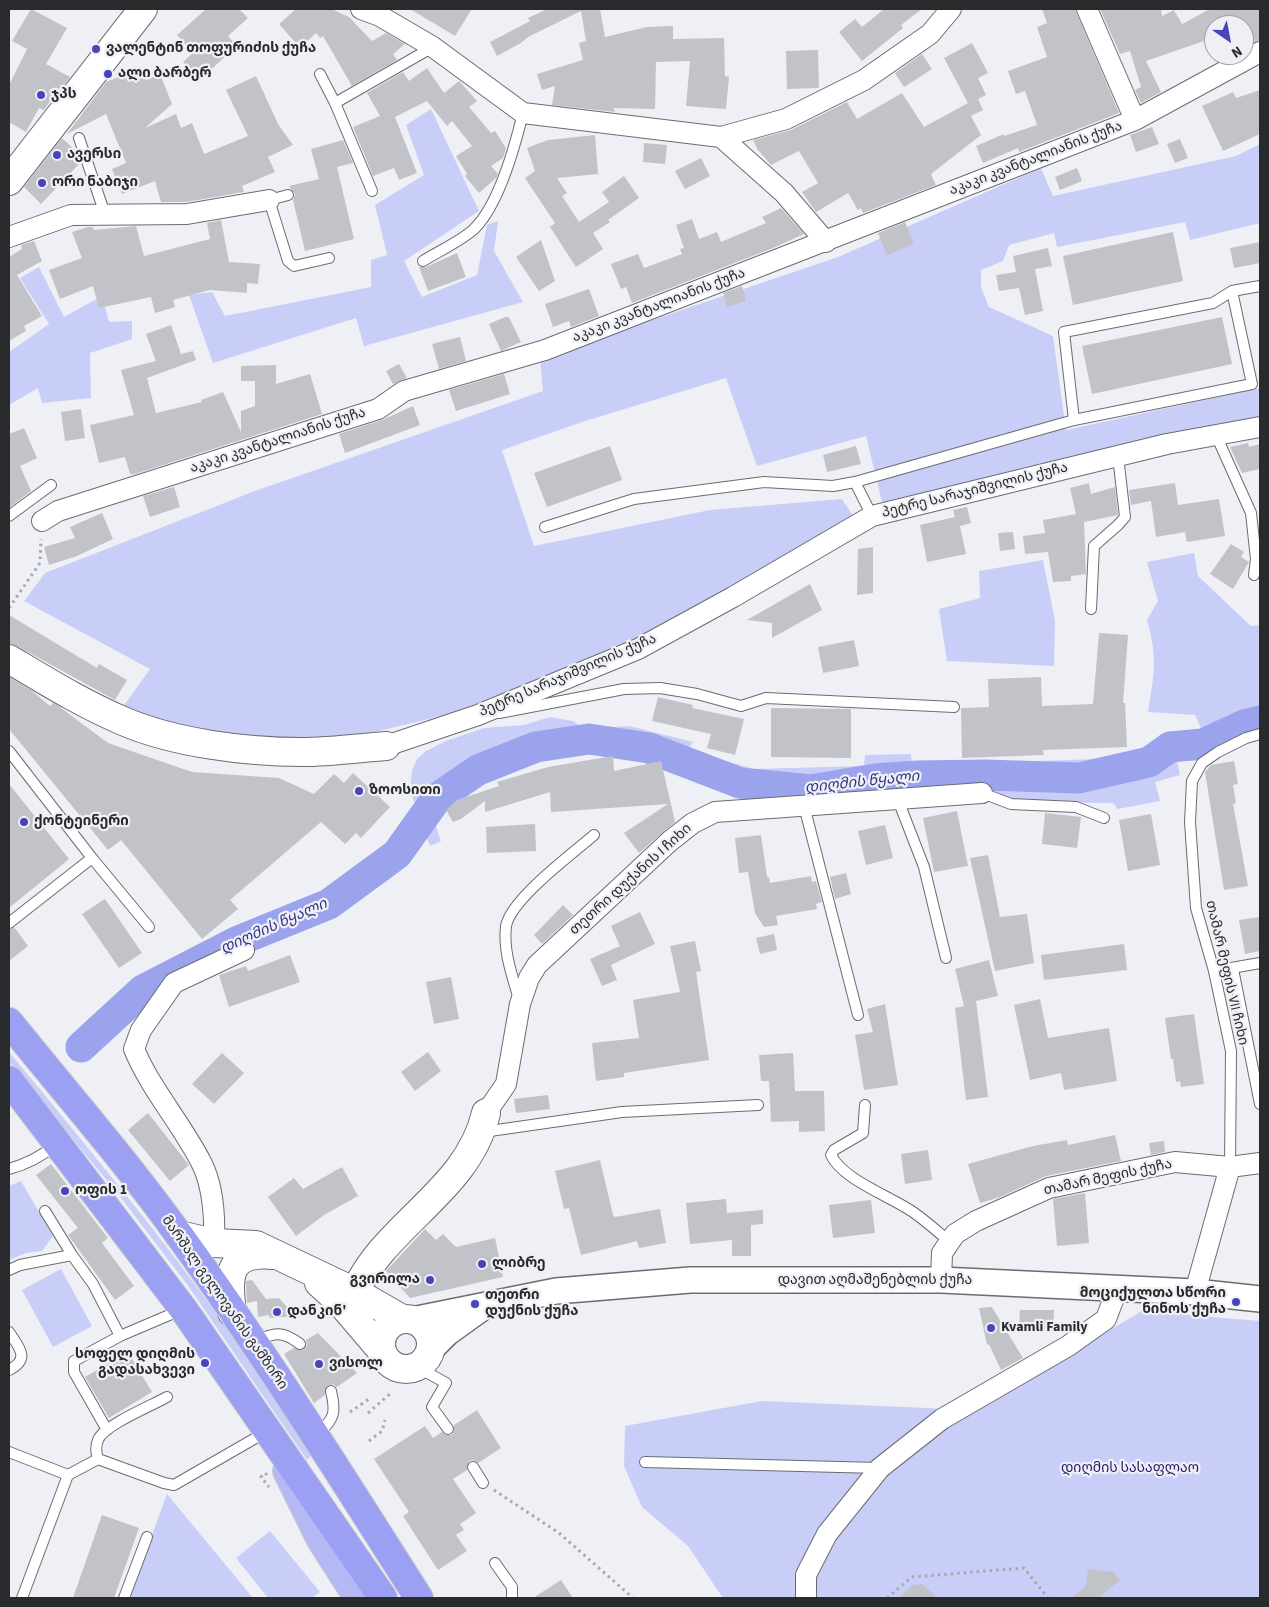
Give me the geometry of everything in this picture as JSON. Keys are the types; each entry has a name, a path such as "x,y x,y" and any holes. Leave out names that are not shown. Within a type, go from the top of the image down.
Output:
{"highway":[{"name":"მარშალ გელოვანის გამზირი","path":"9,1022 132,1172 179,1235 316,1437 419,1598"},
{"path":"9,1080 184,1310 383,1598"}],"main road":[{"path":"9,181 142,9"},
{"name":"პეტრე სარაჯიშვილის ქუჩა","path":"9,658 57,688 123,721 158,733 206,744 302,752 386,746"},
{"path":"355,1292 364,1273 379,1254 456,1174 469,1157 484,1122"},
{"path":"179,1235 214,1243 248,1243 355,1292 425,1328 429,1335 425,1358 405,1369 397,1367 385,1358 380,1343 387,1327 407,1320"},
{"path":"232,1312 229,1277 236,1264 249,1255 277,1255"},
{"path":"303,1268 341,1303 382,1351"},
{"path":"270,1436 302,1505 358,1598"}],"street":[{"path":"361,9 380,16 433,47 523,113 721,137 786,119 864,80 930,34 951,9"},
{"path":"1087,9 1135,120"},
{"name":"აკაკი კვანტალიანის ქუჩა","path":"42,521 58,511 378,409 404,391 545,350 826,242 1135,120 1260,52"},
{"path":"721,137 784,193 826,242"},
{"path":"9,238 71,215 187,214 279,198"},
{"name":"პეტრე სარაჯიშვილის ქუჩა","path":"386,746 478,715 638,649 733,597 872,516 1118,456 1260,427"},
{"name":"თეთრი დუქანის I ჩიხი","path":"484,1122 506,1084 520,1004 529,978 537,964 670,841 693,823 715,812 982,793"},
{"path":"214,1243 215,1216 203,1165 144,1072 134,1048 141,1030 174,984 244,950"},
{"name":"თამარ მეფის ქუჩა","path":"941,1280 942,1253 955,1234 976,1221 1049,1188 1175,1162 1230,1167 1260,1163"},
{"path":"1195,1292 1230,1167"},
{"name":"დავით აღმაშენებლის ქუჩა","path":"407,1320 565,1290 690,1280 941,1280 1118,1287 1195,1292 1260,1299"},
{"path":"806,1598 806,1575 827,1534 880,1468 942,1419 1068,1346 1106,1319 1118,1287"},
{"name":"დავით აღმაშენებლის ქუჩა","path":"425,1358 465,1318 490,1303"}],"lane":[{"path":"335,103 433,47"},
{"path":"320,74 335,103 372,191"},
{"path":"423,261 473,230 487,211 511,160 523,113"},
{"path":"79,138 105,214"},
{"path":"279,198 288,261 291,265 329,258"},
{"path":"1074,420 1064,332 1213,304 1232,291 1260,286"},
{"path":"545,527 634,499 764,482 833,486 856,482 1074,420 1252,384 1232,291"},
{"path":"1216,435 1251,513 1256,559 1254,575"},
{"path":"1091,609 1094,546 1118,526 1125,517 1118,456"},
{"path":"856,482 872,516"},
{"path":"9,516 51,485"},
{"path":"478,715 531,708 624,689 660,688 697,694 741,706 766,698 954,707"},
{"name":"თამარ მეფის VII ჩიხი","path":"1230,1167 1230,1051 1214,971 1196,908 1190,822 1192,781 1202,762 1246,738 1260,734"},
{"path":"9,751 149,928"},
{"path":"982,793 1011,804 1076,807 1104,818"},
{"path":"898,800 924,867 946,958"},
{"path":"804,806 858,1014"},
{"path":"520,1004 508,960 505,942 506,924 514,908 534,887 594,835"},
{"path":"9,923 92,858"},
{"path":"1214,971 1260,963"},
{"path":"1233,969 1260,1104"},
{"path":"866,1105 863,1133 834,1150 831,1155 834,1163 846,1173 913,1212 950,1242"},
{"path":"484,1122 622,1112 758,1106"},
{"path":"9,1169 26,1164 45,1154 53,1137"},
{"path":"45,1211 93,1284 120,1336"},
{"path":"9,1270 38,1260 72,1254"},
{"path":"107,1430 72,1368 74,1361 120,1336 184,1310"},
{"path":"9,1332 21,1351 22,1359 9,1370"},
{"path":"251,1341 276,1333 288,1335 300,1344"},
{"path":"425,1358 426,1372 446,1383 432,1407 448,1429"},
{"path":"316,1437 331,1421 336,1408 331,1391"},
{"path":"98,1459 96,1451 98,1439 107,1430 167,1398"},
{"path":"22,1598 68,1475 98,1459 169,1485 270,1436"},
{"path":"9,1452 68,1475"},
{"path":"645,1462 880,1468"},
{"path":"472,1467 483,1483"},
{"path":"124,1598 147,1537"},
{"path":"496,1563 512,1587 514,1592 512,1598"}],"path":[{"path":"9,608 40,563 42,521"},
{"path":"368,1413 391,1393"},
{"path":"350,1412 369,1399"},
{"path":"369,1441 382,1431 385,1420"},
{"path":"483,1483 559,1533 633,1598"},
{"path":"887,1598 912,1578 1024,1568 1048,1598"}],"green space":[{"path":"431,109 479,211 404,261 422,297 477,275 487,225 498,221 494,251 523,302 364,346 356,318 213,363 189,295 212,292 225,316 371,287 371,260 387,255 375,205 424,175 406,125"},
{"path":"1260,144 1260,223 1190,240 1185,222 1057,247 1054,233 1009,245 1003,261 981,270 981,287 989,307 1053,336 1066,430 1260,388 1260,417 882,502 866,436 757,466 726,378 582,422 502,450 534,546 710,510 842,499 853,516 646,637 450,714 362,735 317,738 238,738 120,711 150,669 24,601 45,573 255,491 543,391 540,358 838,257 1041,168 1053,196 1236,156"},
{"path":"39,267 64,317 102,296 109,322 132,321 132,339 90,353 91,398 42,403 38,388 9,405 9,352 49,324 20,278"},
{"path":"1194,553 1198,576 1251,626 1260,625 1260,728 1250,730 1196,756 1177,761 1180,775 1155,782 1160,801 1118,809 1113,803 1015,802 990,789 757,802 757,794 737,790 643,755 632,757 612,750 506,766 469,787 437,813 435,824 441,841 430,846 410,790 412,771 417,759 426,751 446,741 484,728 524,725 550,717 573,721 585,729 629,726 693,742 688,750 754,769 864,766 865,755 911,754 912,765 1130,758 1201,728 1195,715 1148,712 1154,656 1147,620 1158,601 1147,562"},
{"path":"1043,560 1055,621 1054,666 947,661 939,609 980,598 979,571"},
{"path":"9,1052 126,1195 194,1283 254,1368 311,1456 307,1460 189,1287 118,1194 9,1062"},
{"path":"21,1181 53,1236 42,1251 26,1253 9,1260 9,1186"},
{"path":"61,1269 92,1326 53,1347 22,1290"},
{"name":"დიღმის სასაფლაო","path":"1142,1311 1260,1321 1260,1598 723,1598 688,1546 642,1507 624,1466 625,1426 762,1401 975,1410"},
{"path":"167,1494 253,1598 129,1598"},
{"path":"270,1531 320,1592 312,1598 268,1598 236,1558"}],"building":[{"path":"31,9 67,28 46,64 70,77 62,88 60,87 44,110 39,108 26,132 9,122 9,85 27,49 12,41"},
{"path":"206,9 239,9 248,18 228,36 237,46 199,80 183,62 193,53 177,35"},
{"path":"296,9 331,9 349,17 372,41 386,33 405,44 393,54 397,60 352,86 323,36 320,38 316,33 300,48 279,24"},
{"path":"410,9 472,9 455,36"},
{"path":"547,9 600,9 605,37 647,27 673,26 673,39 724,38 725,76 729,77 726,109 686,106 690,61 656,62 655,109 614,108 615,112 552,105 555,86 542,90 537,74 583,60 579,43 586,41 581,11 528,37 497,56 490,42 530,21 528,18"},
{"path":"884,9 922,9 901,25 903,28 862,61 839,32 855,19 862,27"},
{"path":"1042,9 1075,9 1119,113 1019,152 1018,148 983,163 976,146 1004,134 1004,136 1037,125 1025,91 1016,94 1008,71 1047,57 1037,27 1047,23"},
{"path":"1100,9 1161,9 1162,16 1174,10 1182,24 1210,9 1260,9 1260,40 1254,43 1254,15 1204,15 1204,41 1146,61 1161,92 1141,103 1135,90 1141,87 1130,51 1120,54"},
{"path":"972,43 988,73 978,78 986,95 978,99 983,110 971,116 981,135 931,174 936,185 863,213 861,208 858,210 848,193 816,212 802,192 818,183 799,151 771,165 758,150 753,140 791,130 847,102 857,119 902,93 924,127 968,103 944,58"},
{"path":"818,50 819,88 787,89 786,51"},
{"path":"922,54 932,69 904,87 895,73"},
{"path":"141,68 146,80 160,74 172,104 145,128 176,114 181,128 192,123 204,154 248,136 226,90 256,76 278,124 293,145 268,157 275,172 242,186 244,192 186,202 161,202 155,181 122,194 112,169 126,163 106,114 67,134 106,82"},
{"path":"427,68 444,93 459,81 461,83 477,101 469,107 491,133 495,131 506,148 503,158 491,166 498,174 496,178 479,193 465,176 467,174 456,156 472,146 452,121 447,126 427,101 395,117 417,173 399,180 394,168 373,176 353,127 380,116 367,93 403,72 409,81"},
{"path":"1260,90 1260,134 1223,151 1202,106 1233,92 1236,98"},
{"path":"1152,127 1159,144 1136,152 1130,135"},
{"path":"595,135 598,174 557,178 567,193 562,196 579,222 609,202 602,192 624,176 639,198 608,220 610,222 593,233 603,249 576,267 550,227 555,223 525,178 535,171 527,148 548,140"},
{"path":"62,138 76,151 80,163 41,204 24,187"},
{"path":"1180,139 1188,158 1175,163 1167,144"},
{"path":"343,140 353,163 337,167 354,239 305,251 293,200 295,194 289,186 319,179 311,149"},
{"path":"644,143 667,145 665,164 643,162"},
{"path":"701,158 710,176 685,189 675,171"},
{"path":"1077,168 1082,181 1060,190 1055,177"},
{"path":"781,208 804,234 632,303 626,287 621,289 611,264 638,254 644,268 682,254 680,249 684,248 676,225 692,219 699,239 717,232 721,242 766,223 762,217"},
{"path":"221,220 229,262 260,264 258,284 247,283 247,293 210,290 173,300 175,307 155,313 151,297 99,308 93,286 60,299 49,270 82,258 72,232 88,227 92,227 94,230 136,226 144,256 210,239 207,223"},
{"path":"905,222 914,244 887,255 878,233"},
{"path":"1173,232 1183,281 1073,305 1063,256"},
{"path":"541,240 555,281 539,291 516,257"},
{"path":"34,241 42,261 17,275 42,316 24,326 26,331 9,341 9,257 22,249 21,245"},
{"path":"1260,242 1260,263 1234,268 1230,248"},
{"path":"1048,248 1052,266 1035,269 1043,311 1025,315 1019,288 999,291 996,275 1016,272 1013,256"},
{"path":"457,253 466,277 428,291 419,267 426,267"},
{"path":"742,286 746,301 727,307 723,293"},
{"path":"589,289 599,316 571,327 569,321 553,327 545,304"},
{"path":"509,317 521,342 501,351 489,324"},
{"path":"1222,317 1232,364 1092,394 1082,346"},
{"path":"171,325 181,354 193,351 196,360 147,378 156,413 202,402 201,400 223,392 241,432 241,411 255,406 255,381 241,381 241,366 276,365 276,384 310,374 322,414 135,474 130,474 125,457 99,463 90,425 134,415 121,370 156,361 146,334"},
{"path":"460,337 466,361 439,369 432,344"},
{"path":"399,364 407,378 393,384 386,371"},
{"path":"504,374 510,394 456,411 449,390"},
{"path":"413,406 420,425 345,453 339,434 382,420"},
{"path":"81,409 85,438 65,441 61,412"},
{"path":"24,428 37,458 20,466 31,491 9,508 9,434"},
{"path":"1248,443 1249,447 1260,444 1260,469 1242,473 1230,447"},
{"path":"610,446 622,480 547,507 534,473"},
{"path":"856,446 861,464 827,472 823,455"},
{"path":"1089,483 1091,494 1115,487 1118,515 1084,522 1086,574 1071,576 1071,581 1053,582 1048,552 1025,554 1023,536 1045,533 1043,520 1076,514 1070,488"},
{"path":"1175,483 1178,505 1219,499 1225,536 1187,542 1185,532 1156,537 1151,501 1131,505 1129,490"},
{"path":"174,487 180,507 150,517 143,496"},
{"path":"967,507 971,523 960,526 966,554 927,562 920,525 955,517 953,510"},
{"path":"102,513 113,539 77,556 49,565 44,547 75,538 70,527"},
{"path":"1013,532 1015,549 1000,551 998,533"},
{"path":"1231,544 1244,552 1241,557 1249,562 1233,589 1210,574"},
{"path":"873,547 873,593 857,595 858,549"},
{"path":"810,584 822,610 772,638 772,623 747,620"},
{"path":"9,615 97,668 99,664 127,680 115,700 9,643"},
{"path":"1099,633 1128,635 1123,703 1125,703 1127,747 1043,750 1044,755 962,758 961,708 989,707 988,679 1041,677 1042,706 1093,704"},
{"path":"854,640 859,666 823,673 818,647"},
{"path":"9,677 32,691 50,706 53,703 57,705 108,743 192,772 279,778 314,794 334,774 344,783 353,773 390,807 361,838 356,833 345,844 321,822 230,900 238,909 202,939 121,840 108,850 9,729"},
{"path":"658,697 693,705 692,708 744,719 735,755 707,748 711,734 652,721"},
{"path":"771,708 851,709 851,758 771,757"},
{"path":"613,756 614,771 661,761 675,822 639,853 624,833 668,804 551,812 550,792 485,812 485,801 461,819 453,822 446,810 457,800 499,786 497,782 548,767"},
{"path":"1234,761 1238,784 1233,785 1236,803 1233,804 1248,886 1224,890 1205,772 1211,765"},
{"name":"ქონტეინერი","path":"9,784 69,859 9,908"},
{"path":"957,811 968,866 934,872 923,818"},
{"path":"1045,813 1081,817 1077,848 1042,844"},
{"path":"1151,814 1160,865 1128,871 1119,820"},
{"path":"535,824 536,851 487,853 486,827"},
{"path":"885,825 893,858 866,865 858,831"},
{"path":"761,835 767,877 769,877 770,883 811,876 812,882 816,881 822,902 816,904 817,909 776,916 778,925 764,927 755,913 748,872 739,873 735,838"},
{"path":"988,855 1000,917 1027,914 1034,963 995,971 970,858"},
{"path":"846,873 851,894 835,899 830,877"},
{"path":"105,899 142,953 119,968 82,914"},
{"path":"563,905 573,915 542,944 534,935"},
{"path":"640,912 655,944 611,965 617,980 602,986 590,959 620,946 611,926"},
{"path":"1260,917 1260,951 1245,954 1239,920"},
{"path":"14,927 28,946 9,961 9,930"},
{"path":"774,934 777,950 760,954 756,938"},
{"path":"695,941 701,971 696,972 709,1060 624,1073 624,1077 596,1081 592,1043 639,1038 633,1000 680,992 670,946"},
{"path":"1124,944 1127,970 1044,980 1041,955"},
{"path":"290,955 300,982 229,1007 219,975 246,966 248,971"},
{"path":"989,960 998,996 976,1001 988,1097 966,1100 955,1008 964,1006 955,969"},
{"path":"451,977 459,1019 434,1024 426,982"},
{"path":"1040,999 1048,1038 1109,1028 1117,1081 1064,1090 1061,1073 1030,1080 1014,1005"},
{"path":"885,1004 898,1085 864,1090 855,1035 873,1032 867,1009"},
{"path":"1194,1014 1204,1084 1181,1087 1180,1081 1176,1082 1165,1018"},
{"path":"428,1052 441,1071 415,1091 401,1072"},
{"path":"222,1053 244,1073 214,1104 192,1084"},
{"path":"793,1053 795,1091 824,1091 825,1131 799,1132 799,1121 771,1122 769,1081 761,1081 759,1055"},
{"path":"548,1095 550,1109 516,1113 514,1099"},
{"path":"148,1113 189,1165 170,1181 128,1130"},
{"path":"1115,1135 1121,1161 1046,1176 1000,1197 980,1203 968,1164 1033,1146 1067,1140 1068,1145"},
{"path":"1164,1141 1165,1152 1151,1155 1149,1143"},
{"path":"928,1150 932,1180 905,1184 901,1154"},
{"path":"600,1160 613,1215 615,1217 660,1209 666,1243 639,1248 637,1241 581,1255 569,1208 564,1209 555,1171"},
{"path":"51,1164 108,1238 102,1243 134,1286 115,1300 68,1235 78,1228 36,1175"},
{"path":"342,1167 358,1196 324,1215 296,1236 268,1197 294,1178 303,1189"},
{"path":"1085,1193 1089,1243 1057,1246 1053,1199"},
{"path":"726,1199 727,1213 763,1210 763,1224 751,1225 751,1256 732,1256 732,1240 690,1244 686,1203"},
{"path":"871,1200 875,1233 833,1238 829,1205"},
{"path":"425,1229 436,1240 443,1234 456,1247 495,1238 503,1277 410,1298 386,1271"},
{"path":"252,1280 266,1299 279,1298 295,1316 270,1318 269,1315 258,1317 257,1301 247,1303 246,1281"},
{"path":"992,1307 1023,1358 1001,1370 989,1344 987,1345 979,1308"},
{"path":"1020,1310 1054,1310 1053,1330 1019,1329"},
{"name":"ვისოლ","path":"318,1333 357,1373 337,1387 333,1384 327,1386 325,1395 314,1403 284,1354 294,1348 303,1350 307,1345 306,1340"},
{"path":"128,1352 152,1392 109,1418 85,1377"},
{"path":"477,1410 501,1448 478,1463 473,1460 469,1461 467,1470 453,1479 476,1513 460,1524 464,1530 456,1535 467,1551 438,1570 403,1516 409,1512 374,1459 425,1426 433,1438 442,1432 446,1435 452,1435 454,1425"},
{"path":"102,1515 139,1528 114,1598 73,1598"},
{"path":"1088,1569 1113,1572 1120,1580 1098,1598 1071,1598 1086,1586"},
{"path":"561,1580 573,1598 533,1598"},
{"path":"922,1584 938,1598 899,1598 912,1585"}],"waterway":[{"name":"დიღმის წყალი","path":"81,1047 143,990 238,941 329,904 397,854 437,798 478,770 536,747 589,739 649,748 740,783 811,790 875,779 918,776 985,775 1079,778 1149,762 1170,747 1203,744 1244,725 1260,721"}],"place":[{"name":"ვალენტინ თოფურიძის ქუჩა","path":"96,49"},
{"name":"ალი ბარბერ","path":"108,74"},
{"name":"ჯპს","path":"41,95"},
{"name":"ავერსი","path":"57,155"},
{"name":"ორი ნაბიჯი","path":"42,183"},
{"name":"ზოოსითი","path":"359,791"},
{"name":"ქონტეინერი","path":"24,822"},
{"name":"ოფის 1","path":"65,1191"},
{"name":"ლიბრე","path":"482,1264"},
{"name":"გვირილა","path":"430,1280"},
{"name":"მოციქულთა სწორი ნინოს ქუჩა","path":"1236,1302"},
{"name":"თეთრი დუქნის ქუჩა","path":"475,1304"},
{"name":"დანკინ'","path":"277,1312"},
{"name":"Kvamli Family","path":"991,1328"},
{"name":"სოფელ დიღმის გადასახვევი","path":"205,1363"},
{"name":"ვისოლ","path":"319,1364"}]}
